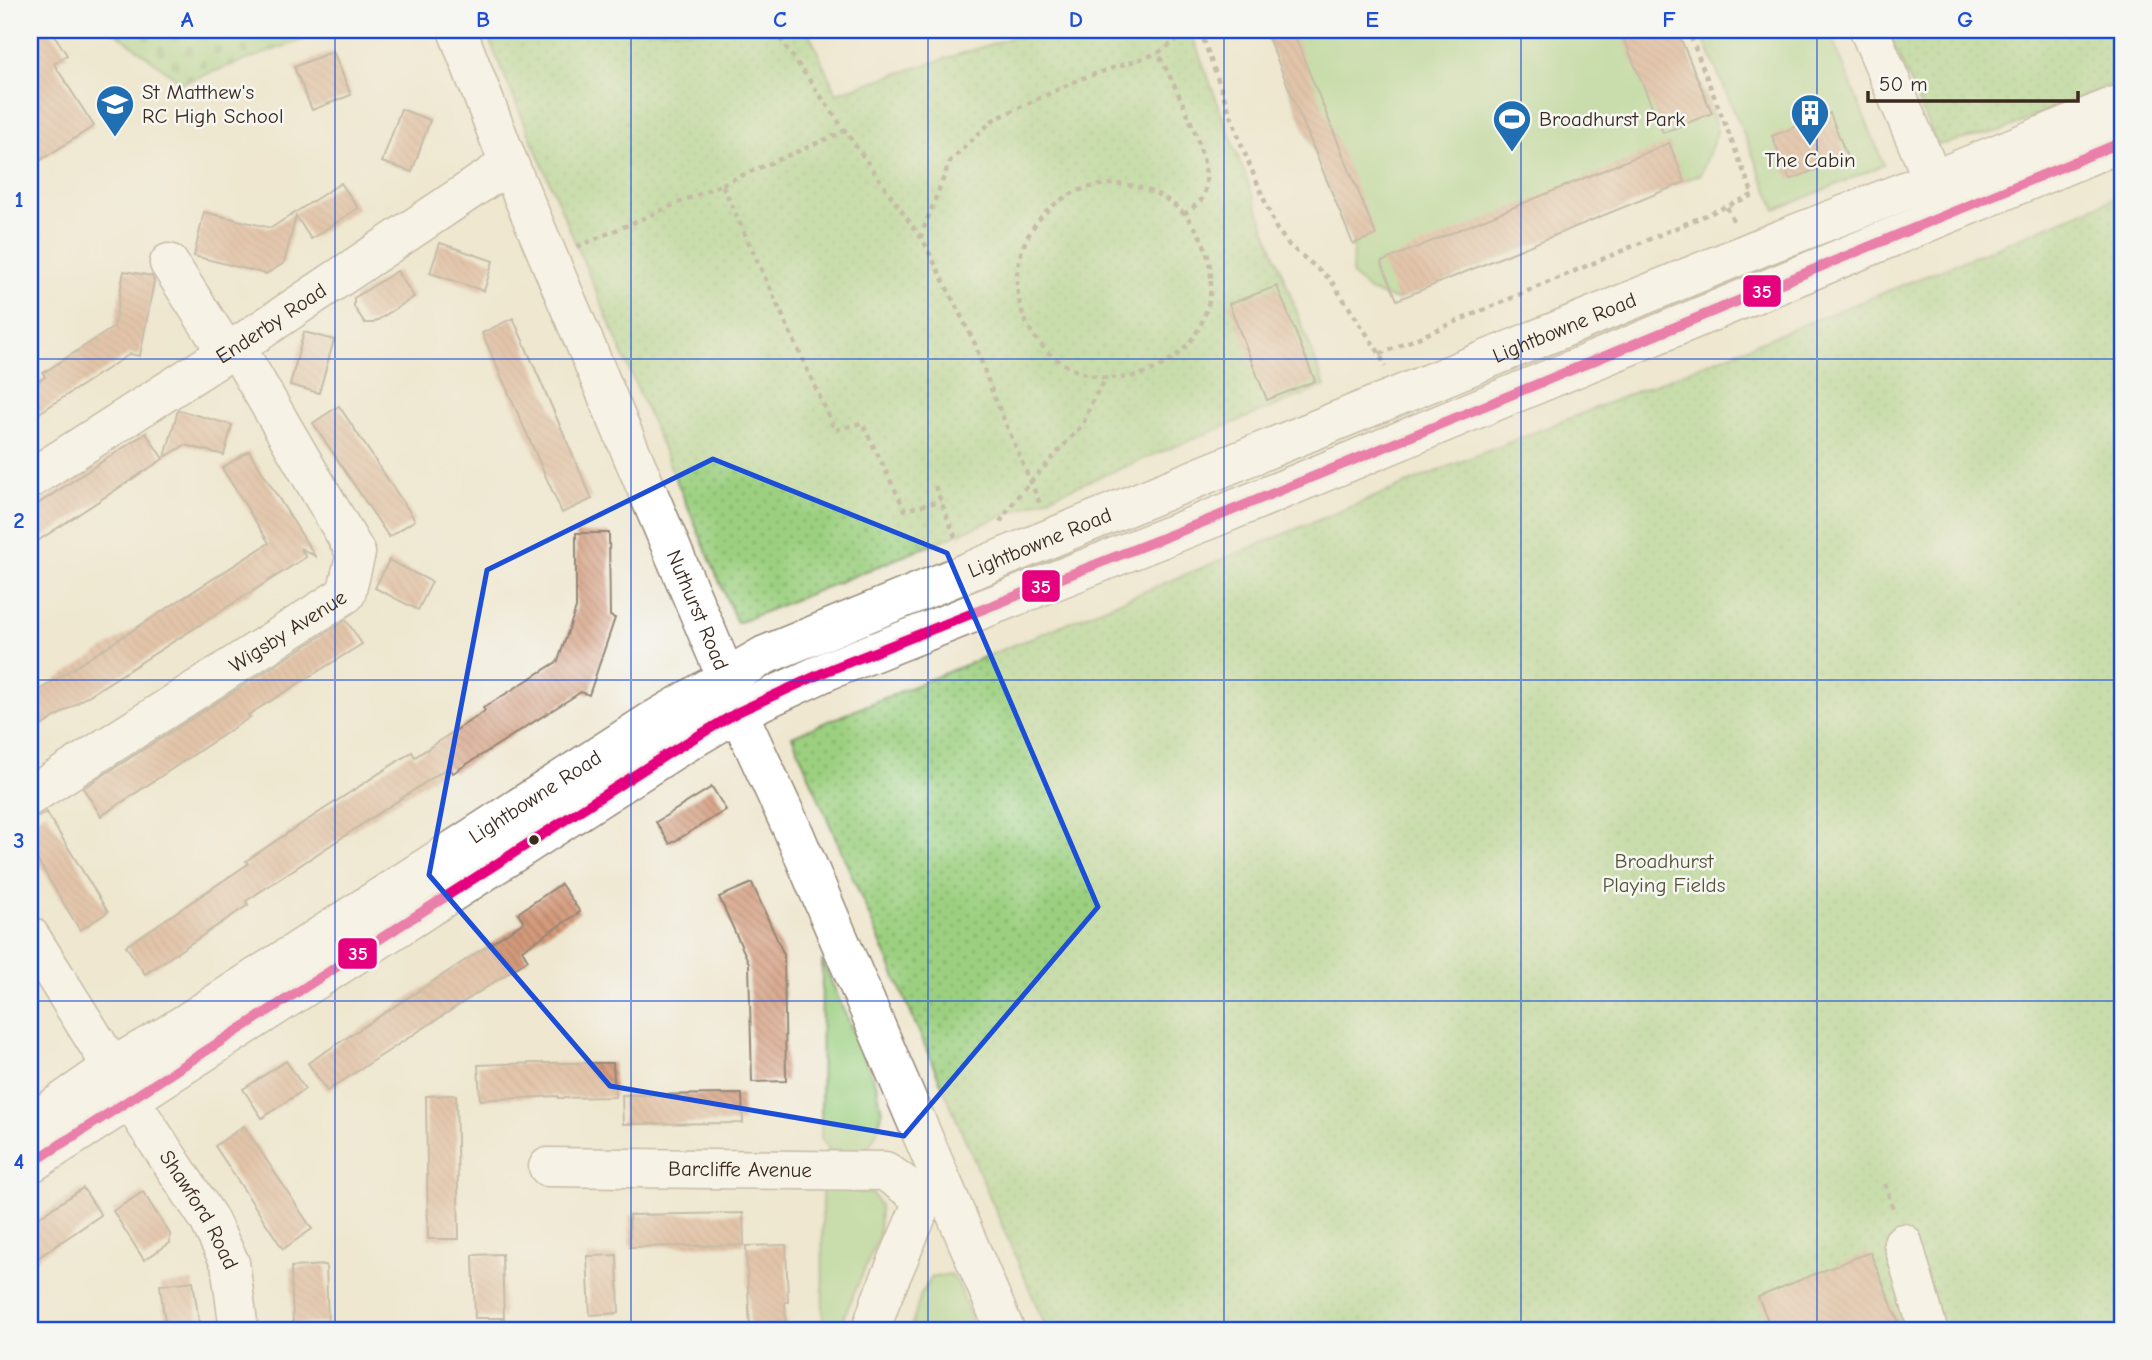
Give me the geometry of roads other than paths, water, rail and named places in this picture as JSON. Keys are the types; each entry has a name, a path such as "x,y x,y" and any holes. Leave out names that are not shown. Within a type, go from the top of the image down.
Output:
{"main road":[{"name":"Nuthurst Road","path":"457,30 549,260 732,695 794,833 934,1193 1005,1330"},
{"path":"1869,30 1940,197"},
{"name":"Lightbowne Road","path":"30,1164 121,1084 181,1026 649,723 732,695 829,670 1216,517 1940,197 2122,103"},
{"name":"Lightbowne Road","path":"732,695 765,655 1759,248 2122,142"},
{"name":"Enderby Road","path":"30,479 232,350 509,164"},
{"name":"Wigsby Avenue","path":"30,796 346,594 356,553 232,350 170,263"},
{"name":"Shawford Road","path":"30,936 208,1218 230,1263 239,1330"},
{"name":"Lightbowne Road","path":"30,1124 121,1084"},
{"name":"Barcliffe Avenue","path":"548,1167 885,1171 934,1193"},
{"path":"871,1330 881,1300 934,1193"},
{"path":"1903,1243 1928,1330"}],"place":[{"name":"St Matthew's RC High School","path":"115,138"},
{"name":"The Cabin","path":"1810,147"},
{"name":"Broadhurst Park","path":"1512,153"}],"park label":[{"name":"Broadhurst Playing Fields","path":"1664,873"}]}
